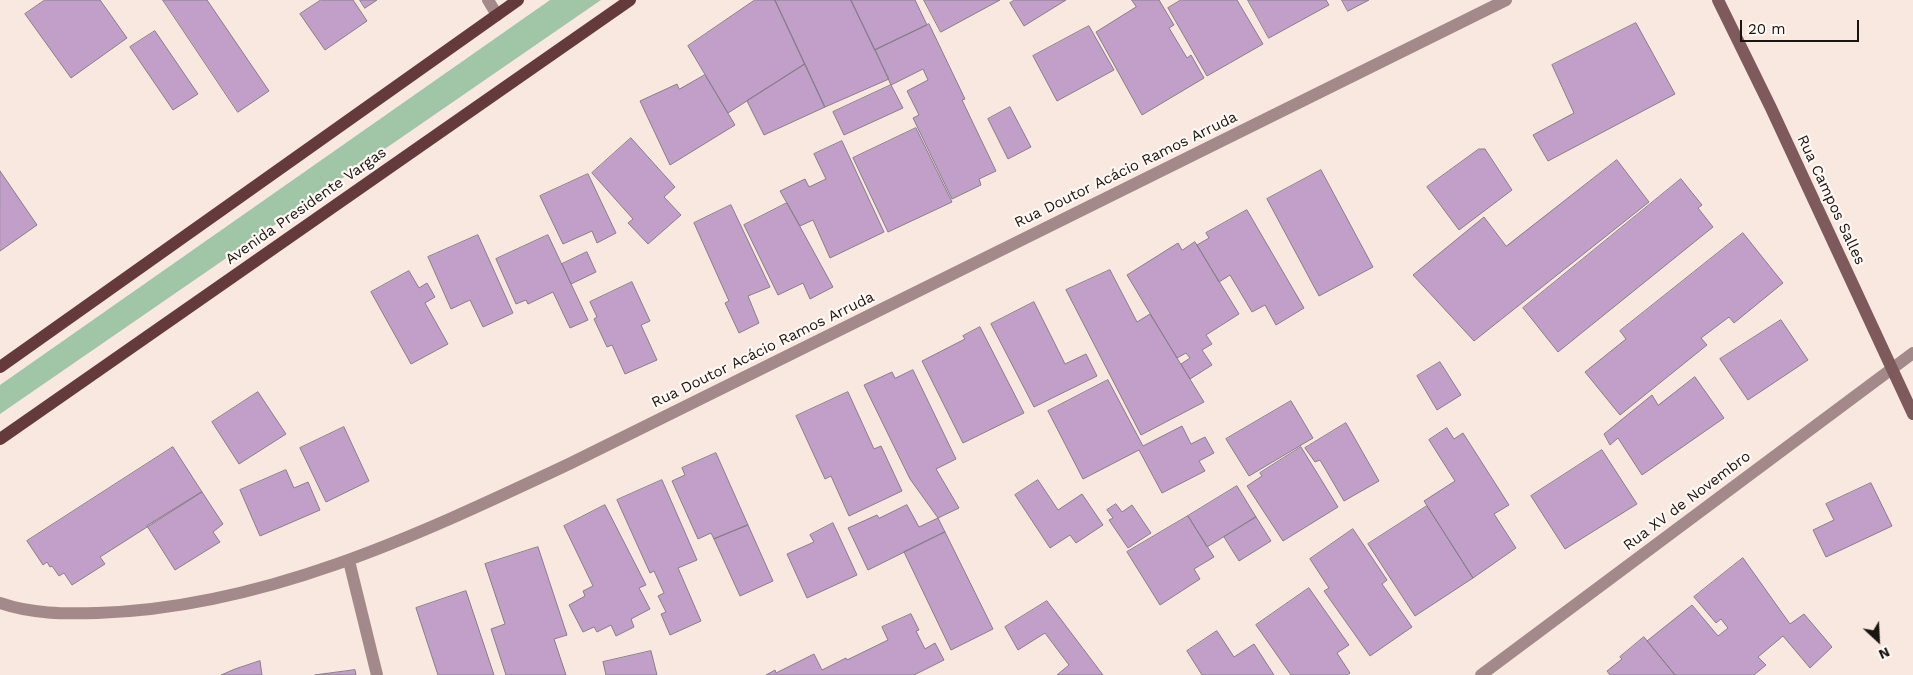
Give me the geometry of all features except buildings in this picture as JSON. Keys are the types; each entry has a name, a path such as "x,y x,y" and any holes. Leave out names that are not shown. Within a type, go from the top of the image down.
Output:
{"main road":[{"path":"0,367 518,0"},
{"name":"Avenida Presidente Vargas","path":"0,439 630,0"},
{"name":"Rua Campos Salles","path":"1718,0 1775,117 1913,414"}],"street":[{"path":"488,0 496,15"},
{"name":"Rua Doutor Acácio Ramos Arruda","path":"0,603 16,609 66,614 129,612 225,598 349,561 477,507 569,464 1506,0"},
{"name":"Rua XV de Novembro","path":"1481,675 1913,353"},
{"path":"349,561 377,675"}],"green space":[{"path":"550,0 601,0 0,414 0,385"}]}
